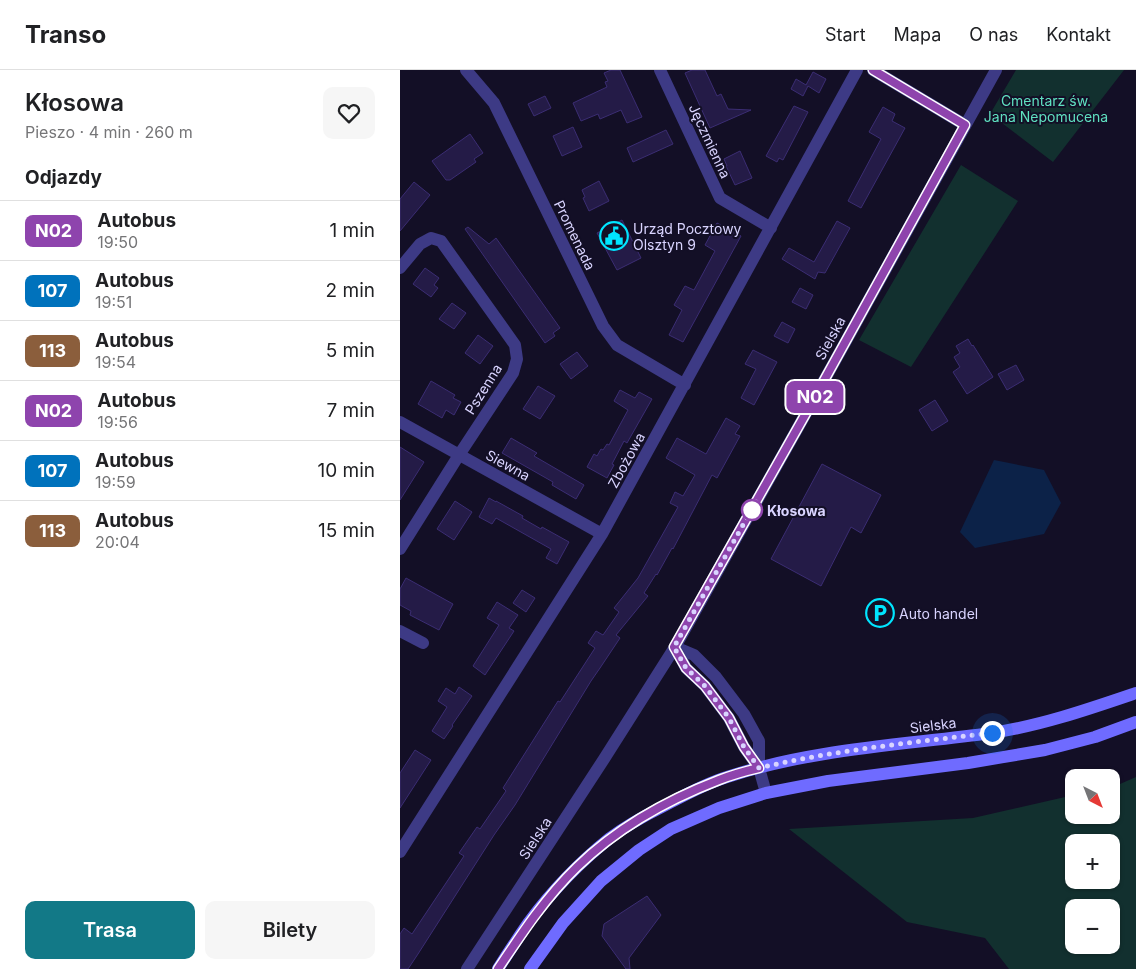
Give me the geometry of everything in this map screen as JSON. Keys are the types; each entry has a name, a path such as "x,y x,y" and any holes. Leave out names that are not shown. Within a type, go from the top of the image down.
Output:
{"main road":[{"name":"Sielska","path":"498,969 530,921 577,867 611,838 644,816 718,780 790,760 874,747 992,733 1042,722 1136,693"},
{"path":"530,969 563,923 601,881 639,850 671,829 703,815 766,793 828,781 968,763 1045,750 1095,737 1136,722"}],"street":[{"name":"Promenada","path":"466,70 494,103 603,326 617,345 685,385"},
{"name":"Jęczmienna","path":"660,70 720,198 771,228"},
{"name":"Zbożowa","path":"400,852 602,534 858,70"},
{"path":"873,70 965,125"},
{"name":"Sielska","path":"467,969 604,759 674,647 996,70"},
{"name":"Pszenna","path":"400,268 420,244 431,238 441,241 514,345 517,360 513,373 400,549"},
{"name":"Siewna","path":"400,422 602,534"},
{"path":"400,631 423,644"},
{"path":"674,647 686,668 705,686 729,718 744,747 759,768 766,793"}],"green space":[{"name":"Cmentarz św. Jana Nepomucena","path":"1016,70 1124,70 1053,162 990,114"},
{"path":"961,165 1018,201 911,367 859,340"},
{"path":"1136,777 1136,969 1009,969 985,938 907,922 789,829 973,818 1065,797 1065,824 1120,824 1120,784"}],"water":[{"path":"994,460 1044,470 1061,503 1044,534 975,548 960,532"}],"building":[{"path":"611,70 620,70 642,117 627,123 621,110 600,119 598,114 581,121 573,103 607,87 605,82 608,81 604,73"},
{"path":"692,70 705,70 717,96 721,94 728,109 751,110 710,128 685,73"},
{"path":"813,72 826,79 819,93 808,86 803,96 791,89 796,79 806,85"},
{"path":"545,96 551,108 534,116 528,104"},
{"path":"794,106 808,112 783,160 779,158 777,162 766,156"},
{"path":"883,107 895,114 892,121 905,128 861,208 848,201 881,139 869,132"},
{"path":"573,127 582,147 562,156 553,136"},
{"path":"666,130 673,144 633,162 627,148"},
{"path":"470,134 483,153 474,159 476,162 450,180 446,180 432,161"},
{"path":"740,151 752,178 735,185 724,159"},
{"path":"599,181 609,201 589,211 583,198 585,197 582,190"},
{"path":"414,182 430,195 400,231 400,199"},
{"path":"622,220 641,258 617,270 597,233"},
{"path":"837,221 850,228 825,273 818,272 815,279 782,259 789,248 814,262"},
{"path":"717,223 741,236 683,342 669,335 682,310 674,305 685,286 694,290 715,251 705,245"},
{"path":"468,227 489,244 496,238 560,328 553,333 555,336 545,343 465,229"},
{"path":"425,268 439,278 434,285 438,288 431,297 413,284"},
{"path":"800,288 813,295 806,309 792,302"},
{"path":"452,303 466,313 454,329 439,319"},
{"path":"782,322 795,329 788,343 774,336"},
{"path":"478,335 493,346 480,364 465,353"},
{"path":"968,339 993,377 967,394 953,372 960,367 954,357 960,353 956,346"},
{"path":"753,350 777,362 754,405 741,398 756,369 745,364"},
{"path":"577,352 588,366 571,379 560,364"},
{"path":"1016,365 1024,380 1007,390 998,374"},
{"path":"431,381 455,395 453,398 461,402 454,415 446,410 442,418 418,404"},
{"path":"538,386 555,396 540,419 523,409"},
{"path":"620,390 635,398 639,392 652,399 627,443 624,441 607,478 587,467 594,454 597,456 601,449 603,450 607,444 609,445 628,410 614,401"},
{"path":"935,400 948,421 932,431 919,410"},
{"path":"726,418 740,426 735,434 740,436 717,478 712,475 673,549 644,593 648,596 616,635 620,638 418,954 408,969 400,969 400,934 404,928 412,934 464,856 459,853 477,827 480,829 506,791 503,788 558,701 560,702 595,648 588,643 596,631 603,635 619,612 614,608 638,578 678,507 670,503 675,492 683,496 695,475 666,458 677,438 706,454"},
{"path":"511,438 537,453 534,456 584,485 576,499 552,485 553,482 502,453"},
{"path":"400,447 424,462 400,500"},
{"path":"822,464 881,495 861,533 851,527 821,586 771,559"},
{"path":"489,498 523,516 522,518 541,529 542,527 569,542 557,564 546,558 551,549 496,518 492,524 479,517"},
{"path":"455,501 472,512 454,540 437,529"},
{"path":"406,578 453,604 439,630 410,615 411,611 400,605 400,589"},
{"path":"522,590 535,598 526,612 513,603"},
{"path":"497,602 518,615 509,628 514,631 485,675 473,666 499,625 487,618"},
{"path":"459,687 472,696 444,739 432,731 447,707 438,701 446,688 455,694"},
{"path":"415,750 431,760 400,808 400,773"},
{"path":"647,896 661,915 629,958 630,969 626,969 602,936 604,924"}],"bus line":[{"name":"N02","path":"498,969 530,921 551,896 577,867 611,838 644,816 684,795 718,780 759,768 744,747 729,718 705,686 686,668 674,647 965,125 873,70"}],"place":[{"name":"Urząd Pocztowy Olsztyn 9","path":"614,236"},
{"name":"Kłosowa","path":"752,510"},
{"name":"Auto handel","path":"880,613"}],"route":[{"path":"752,510 756,502 674,647 686,668 705,686 729,718 744,747 759,768 790,760 874,747 992,733"}]}
